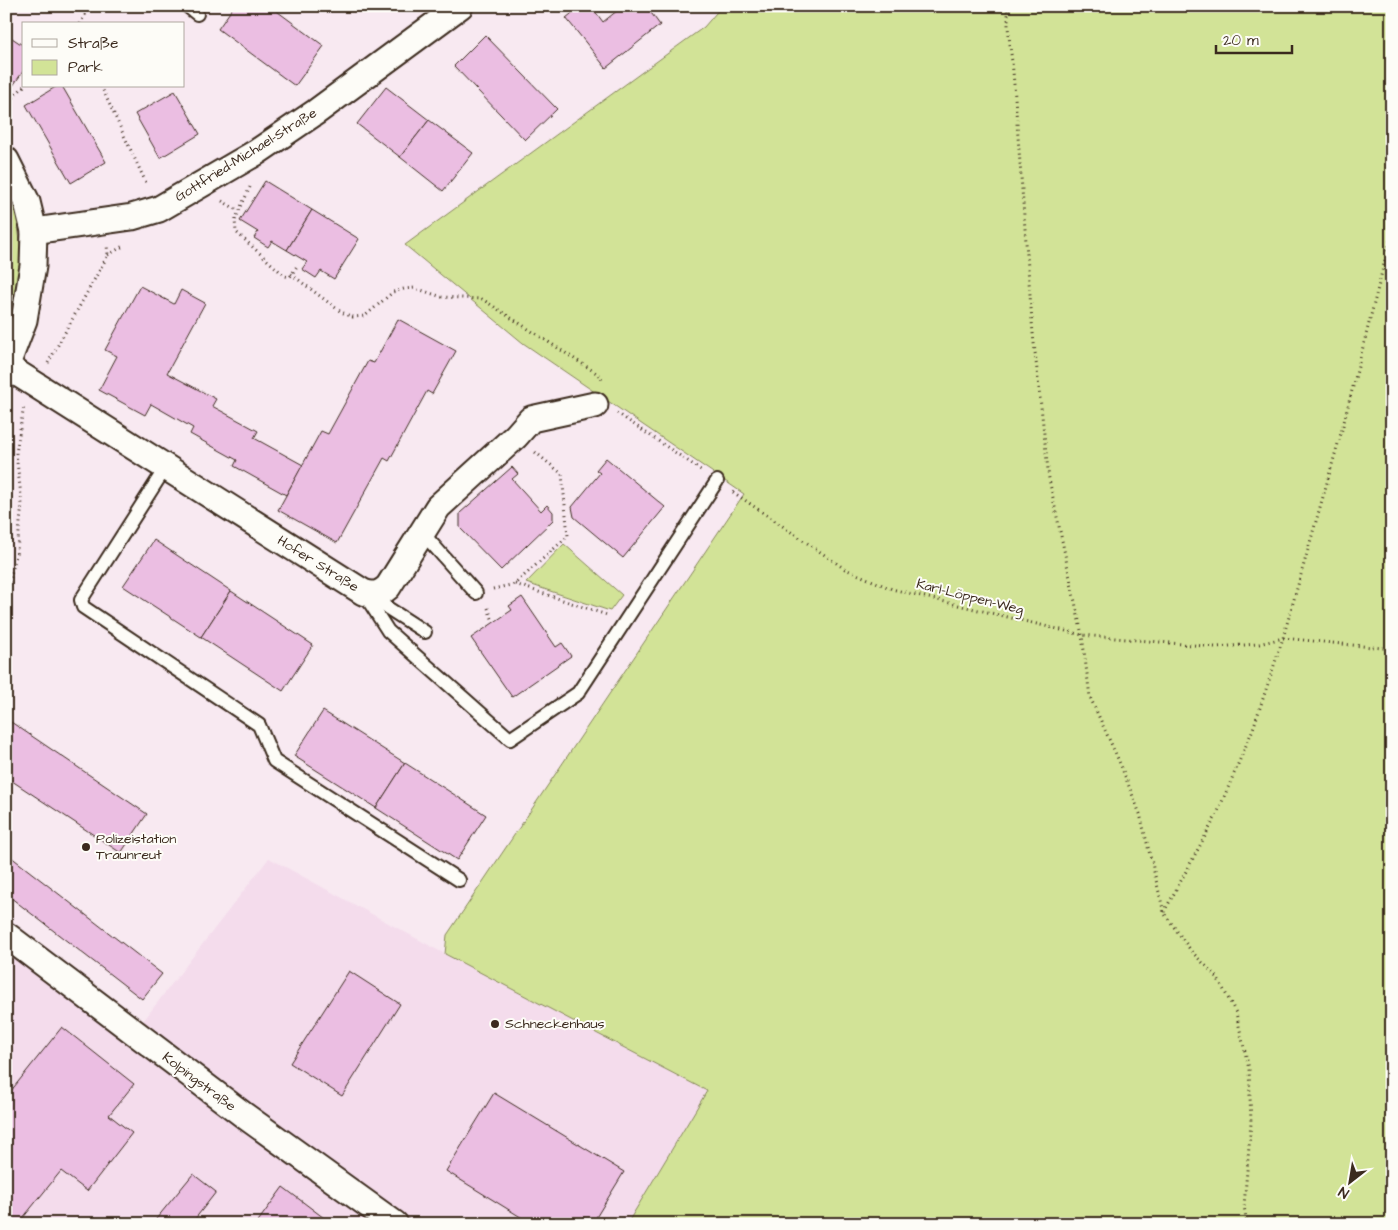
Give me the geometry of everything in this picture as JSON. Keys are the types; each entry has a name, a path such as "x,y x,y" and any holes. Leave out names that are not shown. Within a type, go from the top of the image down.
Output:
{"street":[{"name":"Gottfried-Michael-Straße","path":"34,231 132,217 159,209 257,152 316,112 460,6"},
{"name":"Hofer Straße","path":"6,160 28,202 34,231 33,266 24,320 6,367 363,592 378,594 388,587 438,507 516,436 530,419 595,405"},
{"name":"Kolpingstraße","path":"6,935 245,1116 395,1224"}],"lane":[{"path":"166,467 81,600 83,607 259,725 274,760 459,880"},
{"path":"363,592 388,631 510,739 578,693 717,481"},
{"path":"421,534 427,538 476,593"},
{"path":"363,592 425,632"}],"path":[{"path":"81,22 86,13 84,6"},
{"path":"1004,6 1008,12 1033,334 1049,479 1082,635 1090,697 1120,761 1140,814 1164,913 1192,952 1217,978 1236,1013 1249,1069 1251,1123 1244,1206 1247,1224"},
{"path":"1008,12 1013,6"},
{"path":"6,106 22,88"},
{"path":"103,88 121,131 159,209"},
{"path":"257,152 263,162 262,170 256,175 235,220 236,232 285,276 290,277 296,266"},
{"path":"6,597 17,551 22,504 16,454 22,408 108,255 103,221"},
{"path":"1164,913 1216,816 1253,729 1283,638 1343,426 1392,232"},
{"path":"292,274 342,312 353,317 366,316 393,292 404,289 415,288 442,297 482,299 600,376 602,384 595,405"},
{"name":"Karl-Löppen-Weg","path":"595,405 613,410 845,569 901,592 1082,635 1215,647 1259,644 1283,638 1392,649"},
{"path":"493,621 488,608 476,593 515,584 568,536 562,474 516,436"},
{"path":"515,584 618,619 624,623"}],"shaded area":[{"path":"269,858 445,954 707,1091 627,1224 6,1224 6,934 137,1029"}],"green space":[{"path":"722,6 1392,6 1392,1224 627,1224 707,1091 445,954 447,935 744,494 523,343 405,245 704,27"},
{"path":"6,189 15,207 22,254 20,304 6,335"},
{"path":"564,544 622,595 610,611 526,583"}],"building":[{"path":"234,6 270,6 324,46 295,86 218,29"},
{"path":"581,6 591,6 603,22 623,6 646,6 660,25 606,68 566,18"},
{"path":"6,34 22,45 22,73 10,90 6,87"},
{"path":"485,35 557,109 525,140 454,66"},
{"path":"386,87 429,120 400,157 357,124"},
{"path":"54,88 63,88 106,162 71,183 26,105"},
{"path":"175,91 200,134 160,158 135,114"},
{"path":"429,120 473,153 443,191 400,157"},
{"path":"265,181 312,210 287,250 272,241 268,247 254,238 258,232 240,221"},
{"path":"312,210 359,239 334,279 321,271 316,278 302,269 307,262 287,250"},
{"path":"140,286 174,304 181,290 205,303 167,373 216,399 212,406 258,431 254,438 303,465 286,495 234,466 237,460 190,434 193,428 151,404 145,415 99,390 117,356 105,350"},
{"path":"398,319 456,351 432,394 427,391 389,461 384,458 337,543 278,510 321,431 328,434 368,361 374,363"},
{"path":"606,458 665,507 623,558 574,517 572,507 600,473 596,470"},
{"path":"512,467 518,474 512,479 541,511 547,505 553,512 553,520 501,570 460,528 460,513"},
{"path":"154,540 231,591 201,637 123,586"},
{"path":"231,591 313,645 283,691 201,637"},
{"path":"522,597 556,647 562,643 571,656 512,697 471,638 512,610 509,606"},
{"path":"323,711 405,763 376,808 294,756"},
{"path":"11,722 147,814 121,853 6,777 6,732"},
{"path":"405,763 486,815 457,860 376,808"},
{"path":"6,853 162,974 142,999 6,894"},
{"path":"349,971 400,1004 342,1096 290,1063"},
{"path":"62,1027 134,1084 109,1115 132,1133 87,1191 61,1171 18,1224 6,1214 6,1097"},
{"path":"494,1093 624,1172 592,1224 532,1224 446,1171"},
{"path":"193,1174 216,1192 191,1224 152,1224"},
{"path":"283,1187 332,1224 256,1224"},
{"path":"6,1214 18,1224 6,1224"}],"place":[{"name":"Polizeistation Traunreut","path":"86,847"},
{"name":"Schneckenhaus","path":"495,1024"}]}
